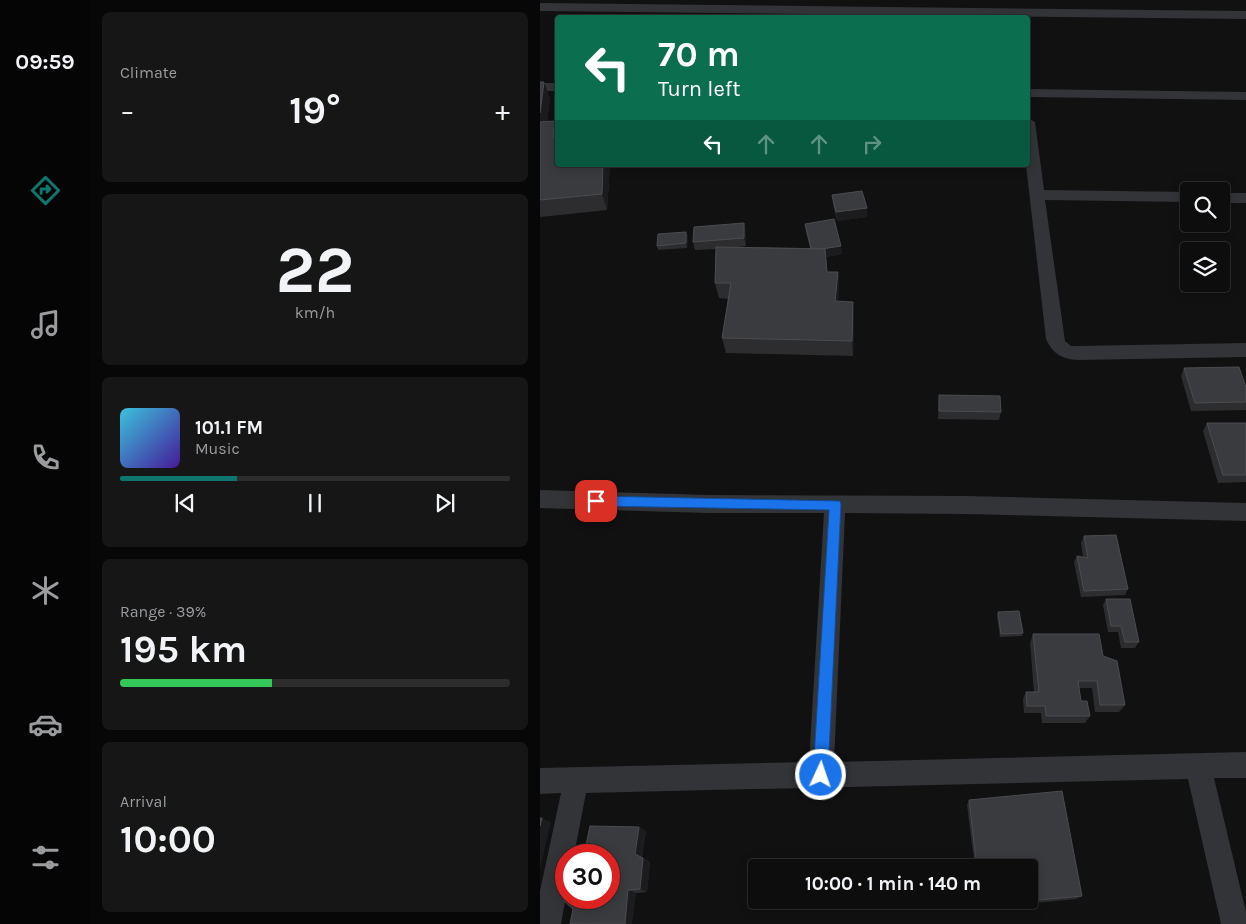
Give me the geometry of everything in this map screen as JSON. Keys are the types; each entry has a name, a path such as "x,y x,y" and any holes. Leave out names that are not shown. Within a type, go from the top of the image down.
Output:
{"street":[{"path":"540,7 1014,10 1246,15"},
{"path":"540,87 555,87"},
{"path":"1030,93 1246,96"},
{"path":"1030,138 1055,339 1059,347 1068,352 1078,353 1246,350"},
{"path":"1037,195 1180,197"},
{"path":"1230,198 1246,198"},
{"path":"540,499 708,504 966,505 1246,512"},
{"path":"821,775 835,505"},
{"path":"540,781 1246,765"},
{"path":"1198,766 1236,924"},
{"path":"547,924 576,780"}],"building":[{"path":"540,82 544,82 540,113"},
{"path":"555,121 553,137 555,137 555,167 603,167 602,194 540,200 540,122"},
{"path":"862,191 867,208 836,212 832,195"},
{"path":"834,219 841,246 822,249 811,248 805,224"},
{"path":"744,223 744,238 693,242 694,227"},
{"path":"686,232 686,243 657,246 658,234"},
{"path":"716,247 825,249 827,272 838,272 835,301 853,302 852,341 722,338 731,283 715,283"},
{"path":"1239,367 1246,387 1246,402 1195,403 1184,368"},
{"path":"939,395 1000,396 1001,412 939,411"},
{"path":"1207,423 1246,423 1246,475 1223,475"},
{"path":"1116,535 1128,589 1084,591 1077,556 1088,558 1084,536"},
{"path":"1106,599 1130,599 1139,642 1125,642 1121,626 1111,626"},
{"path":"1019,611 1023,633 1001,634 998,612"},
{"path":"1033,634 1099,634 1103,656 1117,661 1125,705 1100,705 1097,681 1078,681 1081,701 1087,701 1090,716 1046,716 1045,706 1027,706 1026,692 1039,692"},
{"path":"1062,791 1082,896 1038,900 1038,859 976,859 969,800"},
{"path":"590,826 639,827 635,854 643,858 640,889 628,890 625,924 570,924 573,909 620,909 620,844 586,844"}],"route":[{"path":"596,501 835,505 821,775"}]}
